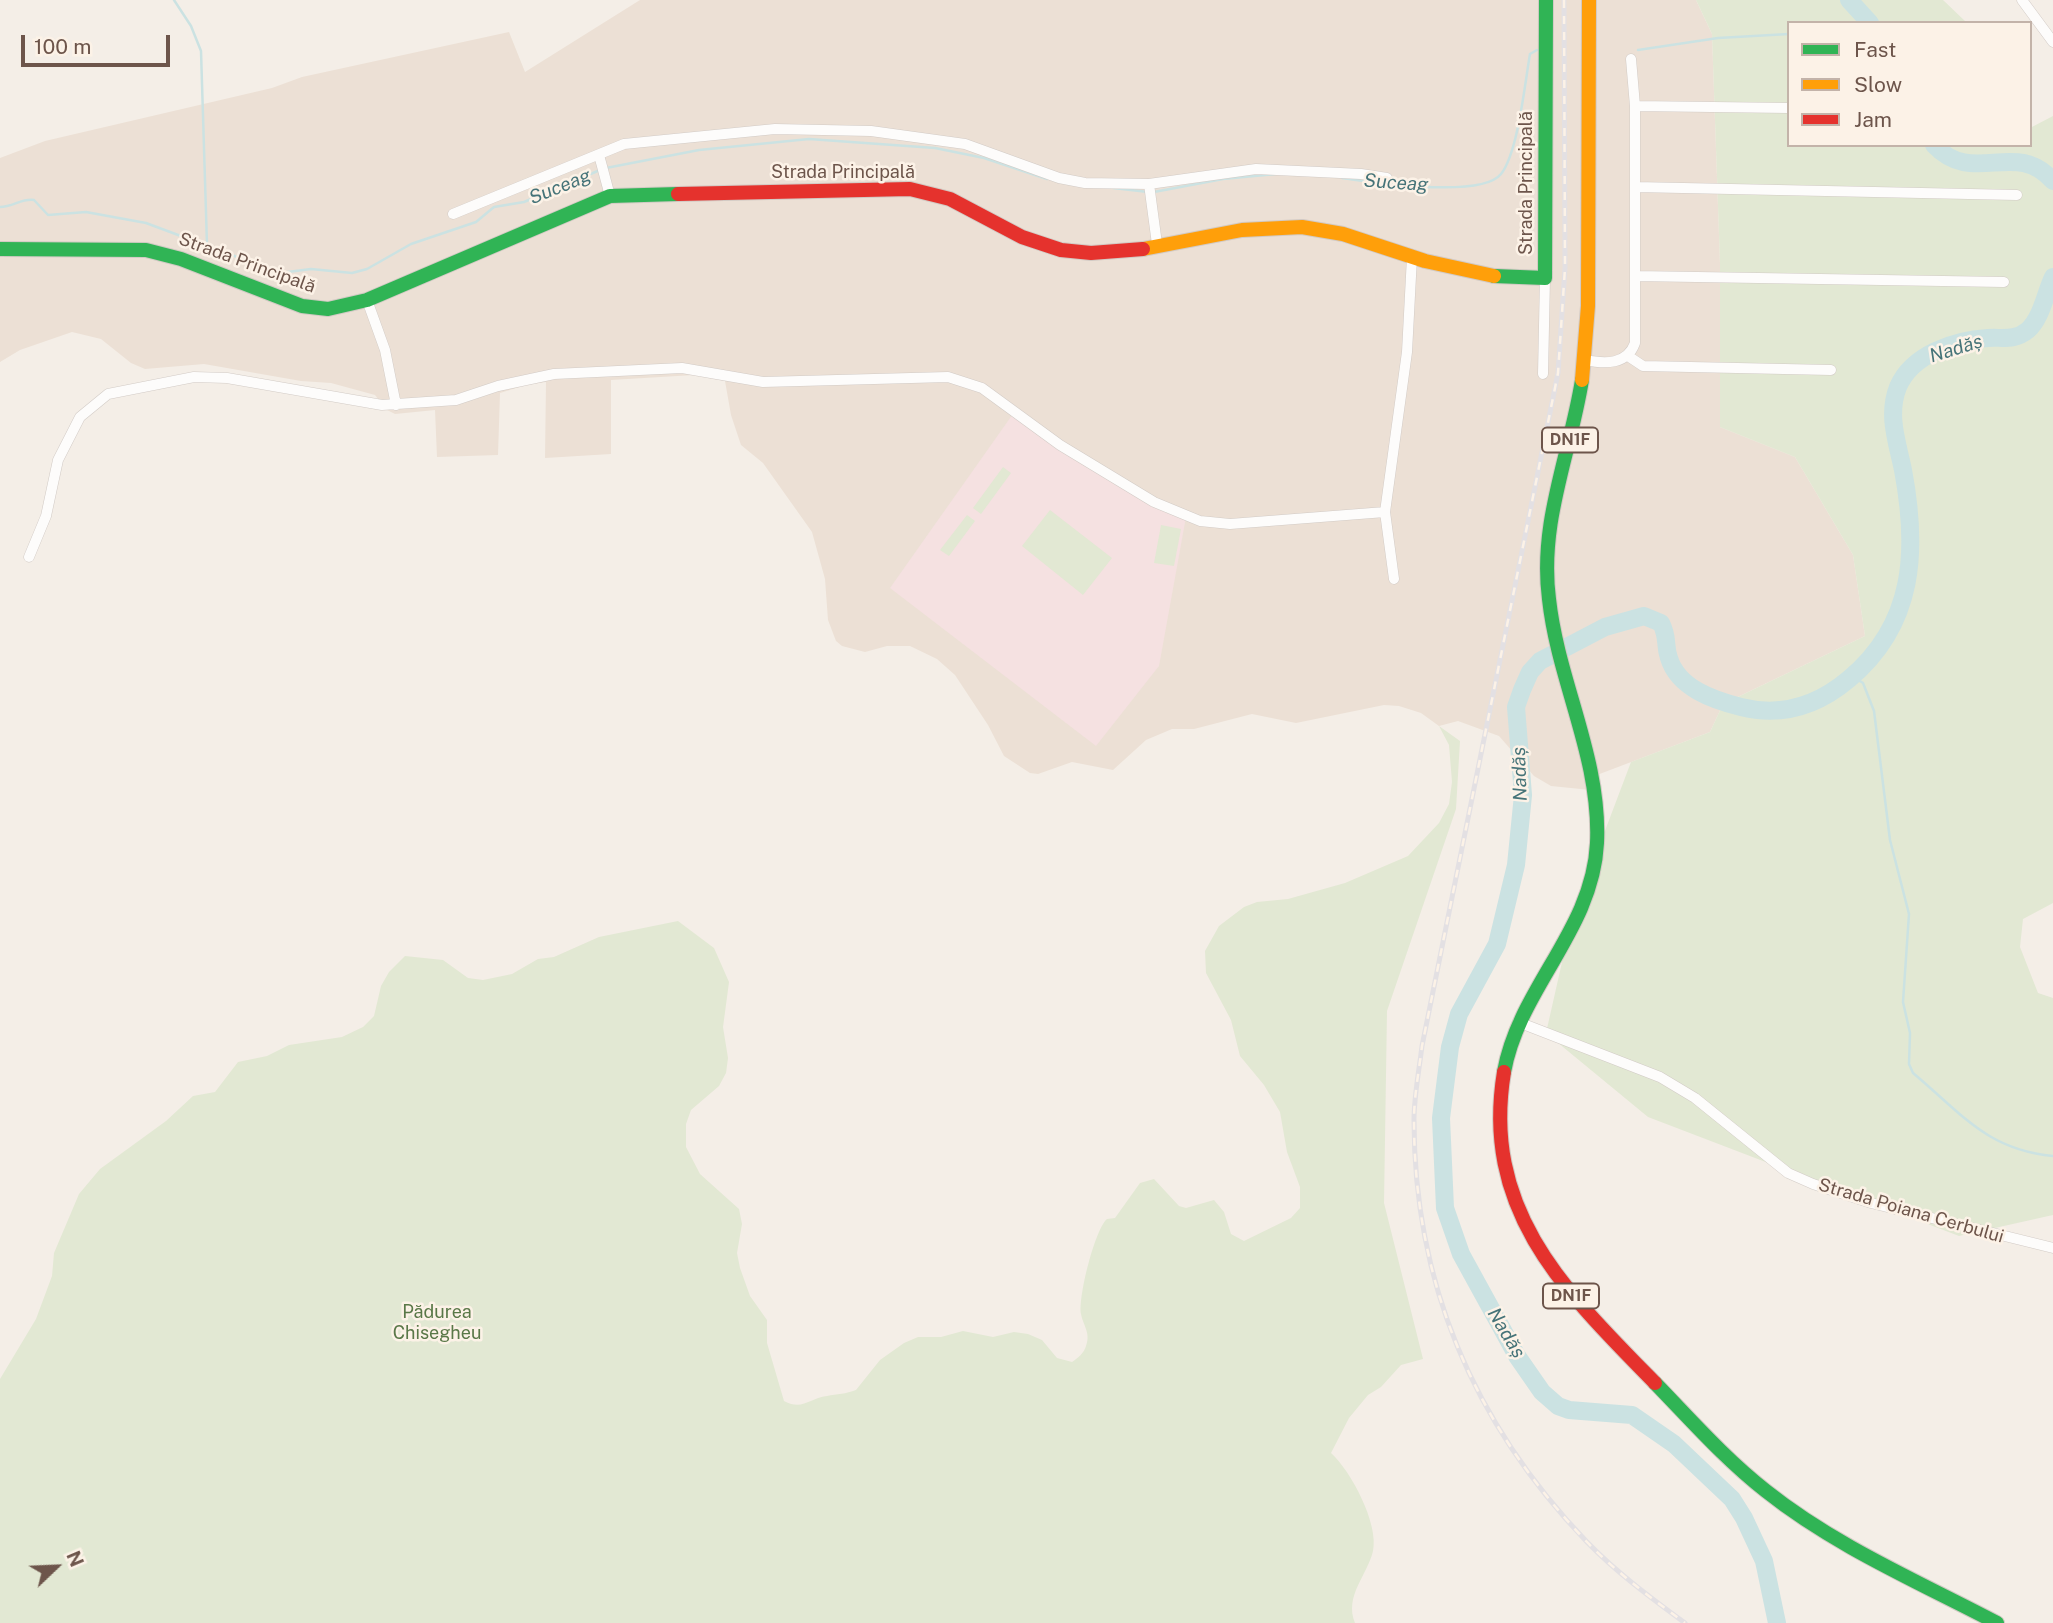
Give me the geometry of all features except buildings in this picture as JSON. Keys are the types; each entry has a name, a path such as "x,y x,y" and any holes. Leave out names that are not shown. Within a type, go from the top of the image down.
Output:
{"main road":[{"name":"Strada Principală","path":"0,248 146,250 181,259 302,306 328,309 367,300 609,191 910,189 954,200 1023,237 1054,248 1096,252 1268,227 1305,227 1350,236 1412,257 1522,279 1545,278 1546,0"},
{"name":"DN1F","path":"1589,0 1585,360 1576,420 1555,494 1546,564 1551,612 1593,785 1597,818 1595,860 1590,887 1576,926 1518,1022 1500,1093 1502,1155 1521,1221 1553,1275 1671,1400 1770,1494 1826,1531 1997,1623"}],"street":[{"path":"2022,0 2053,42"},
{"path":"1585,360 1612,362 1628,356 1635,343 1635,106 1631,59"},
{"path":"1635,106 1787,108"},
{"path":"453,214 624,144 775,129 847,130 965,144 1059,178 1150,189 1256,169 1387,178"},
{"path":"599,155 609,191"},
{"path":"1635,187 2017,195"},
{"path":"1150,189 1157,244"},
{"path":"1394,579 1385,512 1407,352 1412,257"},
{"path":"1635,276 2004,282"},
{"path":"1543,374 1545,278"},
{"path":"367,300 387,359 396,405"},
{"path":"1628,356 1643,366 1831,370"},
{"path":"29,557 46,516 58,460 79,417 108,394 162,381 204,376 287,388 366,404 396,405 456,400 498,386 554,374 682,368 763,382 948,377 982,388 1060,445 1154,502 1200,522 1230,524 1385,512"},
{"name":"Strada Poiana Cerbului","path":"1518,1022 1660,1077 1695,1098 1788,1173 1813,1184 1871,1203 2053,1248"}],"shaded area":[{"path":"640,0 1696,0 1712,34 1720,263 1720,427 1795,457 1853,555 1865,636 1723,704 1710,732 1597,775 1591,790 1551,786 1534,776 1499,736 1458,721 1439,726 1421,713 1399,706 1384,705 1296,723 1252,714 1194,729 1172,729 1146,740 1113,770 1072,762 1038,774 1030,773 1004,756 988,725 955,675 937,659 910,646 887,646 865,652 842,646 836,641 828,620 825,579 812,532 763,463 741,445 731,415 725,381 694,375 611,380 611,454 545,458 546,382 526,385 500,393 498,455 437,457 435,410 395,414 387,410 375,395 331,383 301,381 204,364 145,369 131,363 101,339 72,332 20,350 0,362 0,158 45,141 272,88 302,77 509,32 525,72"},
{"path":"1015,411 1042,433 1186,517 1159,666 1096,746 890,588"}],"green space":[{"path":"1696,0 1943,0 1965,21 1787,21 1787,147 2032,147 2032,127 2053,116 2053,903 2023,919 2020,947 2038,993 2053,998 2053,1215 1959,1236 1648,1117 1546,1033 1572,918 1631,762 1710,732 1723,704 1865,636 1853,555 1795,457 1720,427 1720,263 1712,34"},
{"path":"1003,467 1011,473 981,514 973,508"},
{"path":"1050,510 1112,558 1083,595 1022,546"},
{"path":"967,515 975,521 949,556 940,550"},
{"path":"1161,525 1181,529 1174,566 1154,563"},
{"name":"Pădurea Chisegheu","path":"1439,726 1460,741 1456,809 1387,1011 1384,1203 1423,1359 1401,1365 1381,1387 1368,1395 1349,1418 1331,1453 1347,1472 1362,1499 1374,1540 1370,1560 1354,1595 1352,1613 1355,1623 0,1623 0,1379 36,1319 52,1276 54,1253 79,1194 100,1169 166,1121 193,1096 215,1092 238,1062 267,1056 289,1045 342,1037 363,1027 374,1016 381,986 389,972 405,956 443,960 468,978 483,980 512,974 538,959 554,957 599,937 678,921 714,948 729,982 723,1027 728,1058 726,1073 719,1086 691,1110 686,1124 686,1147 700,1174 739,1209 742,1224 737,1253 740,1268 750,1296 767,1320 767,1343 784,1401 796,1405 856,1390 880,1360 904,1343 918,1337 941,1337 963,1331 993,1337 1014,1332 1028,1334 1042,1340 1057,1358 1072,1362 1085,1349 1087,1341 1081,1314 1082,1293 1097,1236 1102,1225 1107,1219 1115,1218 1140,1183 1154,1179 1179,1206 1186,1208 1214,1200 1224,1212 1231,1234 1244,1241 1291,1218 1300,1208 1300,1187 1287,1152 1280,1112 1264,1085 1240,1056 1231,1020 1206,973 1205,951 1219,926 1244,907 1257,902 1288,899 1345,883 1408,856 1439,823 1449,804 1452,782 1449,745"}],"waterway":[{"path":"174,0 191,26 201,51 207,245"},
{"name":"Nadăș","path":"1849,0 1868,21"},
{"name":"Suceag","path":"1638,50 1718,38 1787,34"},
{"name":"Suceag","path":"1342,178 1426,187 1472,186 1490,182 1501,174 1512,150 1530,54 1537,50"},
{"name":"Suceag","path":"606,168 699,150 809,139 935,148 984,158 1047,179"},
{"name":"Nadăș","path":"1936,147 1949,157 1964,162 2024,163 2039,169 2053,181"},
{"name":"Suceag","path":"0,207 34,200 48,215 86,212 146,223 280,273 311,269 352,273 367,269 411,244 476,222 494,207 524,202 600,170"},
{"name":"Suceag","path":"1154,192 1223,179 1276,174"},
{"name":"Suceag","path":"1113,188 1148,192"},
{"name":"Nadăș","path":"1777,1623 1764,1561 1732,1499 1674,1444 1632,1415 1569,1410 1558,1406 1542,1392 1517,1356 1461,1254 1445,1208 1441,1118 1450,1047 1459,1014 1497,944 1516,865 1523,795 1516,707 1530,672 1540,661 1605,627 1644,616 1661,623 1669,658 1680,677 1698,691 1730,704 1756,710 1784,710 1824,696 1849,679 1871,658 1887,634 1899,610 1906,584 1910,557 1908,500 1893,418 1898,387 1913,366 1936,351 1975,339 2013,337 2028,330 2040,312 2053,277"},
{"path":"1852,676 1863,683 1874,711 1890,840 1909,914 1903,1002 1910,1033 1909,1064 1913,1073 1992,1138 2030,1152 2053,1156"}],"railway":[{"path":"1564,0 1565,268 1558,373 1422,1046 1414,1111 1417,1180 1425,1239 1439,1294 1458,1348 1483,1400 1512,1449 1547,1497 1587,1542 1622,1574 1685,1623"}],"traffic: fast":[{"path":"1494,276 1545,278 1546,0"},
{"path":"0,249 146,250 181,259 302,306 328,309 367,300 610,196 678,194"},
{"path":"1504,1072 1524,1013 1583,904 1597,843 1592,781 1554,630 1547,571 1552,516 1582,380"},
{"path":"1655,1383 1736,1466 1793,1511 1878,1562 1997,1623"}],"traffic: slow":[{"path":"1582,380 1588,306 1589,0"},
{"path":"1143,249 1242,230 1302,227 1343,234 1425,261 1494,276"}],"traffic: jam":[{"path":"678,194 910,189 950,199 1022,237 1061,250 1091,253 1143,249"},
{"path":"1504,1072 1500,1121 1505,1166 1518,1207 1537,1245 1562,1281 1590,1315 1655,1383"}]}
